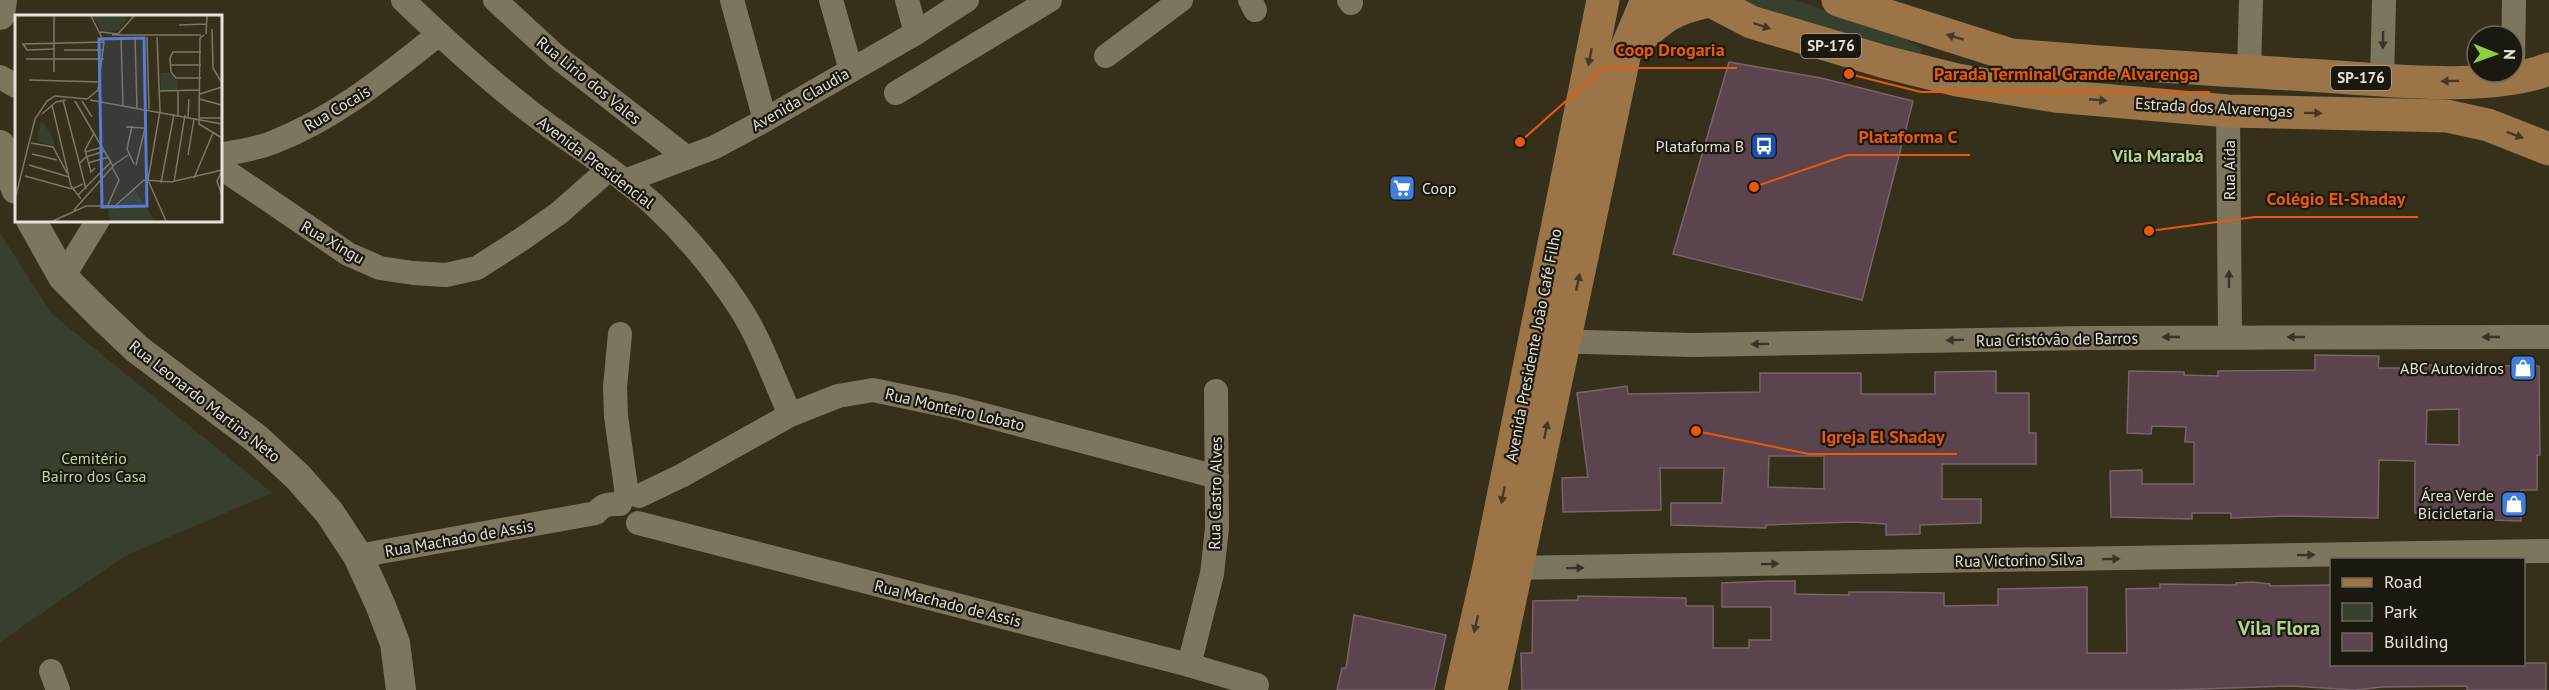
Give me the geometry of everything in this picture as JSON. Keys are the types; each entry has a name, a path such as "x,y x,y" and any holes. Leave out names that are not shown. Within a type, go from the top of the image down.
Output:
{"main road":[{"name":"Avenida Presidente João Café Filho","path":"1491,690 1502,568 1533,343 1603,0"},
{"name":"Avenida Presidente João Café Filho","path":"1461,690 1502,568 1566,340 1625,52 1647,0"},
{"path":"1625,52 1665,15 1685,6 1709,0"},
{"name":"Estrada dos Alvarengas","path":"1709,0 1751,22 1956,80 2055,96 2228,111 2447,116 2488,125 2549,149"},
{"name":"SP-176","path":"1838,0 1898,9 2011,54 2249,73 2382,80 2432,82 2465,77"},
{"path":"1956,80 1974,64 2011,54"},
{"name":"SP-176","path":"2525,70 2549,69"}],"street":[{"path":"0,15 2,0"},
{"name":"Avenida Presidencial","path":"403,0 531,113 653,204 677,229 720,280 736,303 790,416"},
{"name":"Rua Lirio dos Vales","path":"495,0 556,56 686,157"},
{"path":"732,0 765,120"},
{"path":"831,0 851,70"},
{"path":"907,0 916,33"},
{"name":"Avenida Claudia","path":"617,176 715,147 916,33 967,0"},
{"path":"896,93 1050,0"},
{"path":"1106,56 1180,0"},
{"path":"2249,73 2250,0"},
{"path":"2382,80 2384,0"},
{"path":"2514,0 2514,24"},
{"name":"Rua Cocais","path":"222,155 272,143 321,120 373,87 439,34"},
{"path":"0,77 15,85"},
{"name":"Rua Aída","path":"2228,111 2230,337"},
{"path":"0,145 15,186"},
{"name":"Rua Xingu","path":"222,168 348,254 380,268 446,275 477,268 617,176"},
{"name":"Rua Leonardo Martins Neto","path":"32,222 63,277 136,349 257,440 298,477 329,513 358,556 395,643 401,690"},
{"path":"63,277 97,222"},
{"path":"620,334 615,387 629,507"},
{"name":"Rua Cristóvão de Barros","path":"1533,343 1566,340 1692,345 2230,337 2549,337"},
{"name":"Rua Monteiro Lobato","path":"629,507 790,416 838,396 873,390 954,407 1217,477"},
{"name":"Rua Castro Alves","path":"1189,665 1212,574 1218,528 1216,390"},
{"name":"Rua Machado de Assis","path":"358,556 596,513 601,506 608,504 629,507 1257,685"},
{"name":"Rua Victorino Silva","path":"1502,568 2549,551"}],"green space":[{"path":"1724,0 1796,0 1902,37 1922,49 1919,57"},
{"name":"Cemitério Bairro dos Casa","path":"0,233 52,314 272,493 125,556 0,642"}],"building":[{"path":"1729,62 1821,78 1913,101 1862,300 1673,254"},
{"path":"2315,355 2379,356 2378,368 2411,368 2411,365 2539,366 2540,455 2537,455 2537,490 2521,490 2521,521 2490,520 2490,515 2415,513 2415,461 2379,460 2378,518 2291,516 2231,518 2231,513 2192,513 2192,519 2111,517 2110,471 2142,470 2142,484 2194,484 2194,442 2185,442 2186,427 2152,426 2151,434 2127,433 2129,371 2184,372 2184,375 2218,376 2218,371 2315,370","holes":["2459,409 2459,445 2426,444 2427,410"]},
{"path":"1996,371 1996,393 2029,393 2029,433 2036,433 2036,464 1942,464 1942,499 1981,499 1981,523 1920,525 1920,534 1886,535 1886,524 1853,522 1766,525 1766,528 1671,525 1671,503 1722,503 1724,468 1660,468 1661,510 1563,512 1562,478 1588,477 1577,393 1627,386 1628,394 1760,392 1760,373 1861,373 1861,394 1935,394 1935,372","holes":["1769,456 1824,456 1824,489 1768,487"]},
{"path":"1795,581 1795,594 1944,593 1944,606 1998,605 1998,589 2087,587 2087,653 2127,653 2126,589 2160,588 2160,584 2236,585 2236,583 2252,582 2270,584 2270,586 2330,585 2330,666 2525,666 2525,663 2546,663 2546,690 2467,690 2467,686 2382,687 2355,690 2291,686 2173,690 1522,690 1521,653 1532,653 1533,601 1578,600 1578,596 1686,598 1686,606 1713,606 1713,648 1749,648 1749,640 1771,640 1771,607 1722,607 1722,583"},
{"path":"1354,615 1446,635 1434,690 1337,690 1342,668 1346,668"}],"place":[{"name":"Parada Terminal Grande Alvarenga","path":"1849,74"},
{"name":"Coop Drogaria","path":"1520,142"},
{"name":"Plataforma B","path":"1764,146"},
{"name":"Plataforma C","path":"1754,187"},
{"name":"Coop","path":"1402,188"},
{"name":"Colégio El-Shaday","path":"2149,231"},
{"name":"ABC Autovidros","path":"2523,368"},
{"name":"Igreja El Shaday","path":"1696,431"},
{"name":"Área Verde Bicicletaria","path":"2514,504"}],"district":[{"name":"Vila Marabá","path":"2158,156"},
{"name":"Vila Flora","path":"2279,628"}]}
